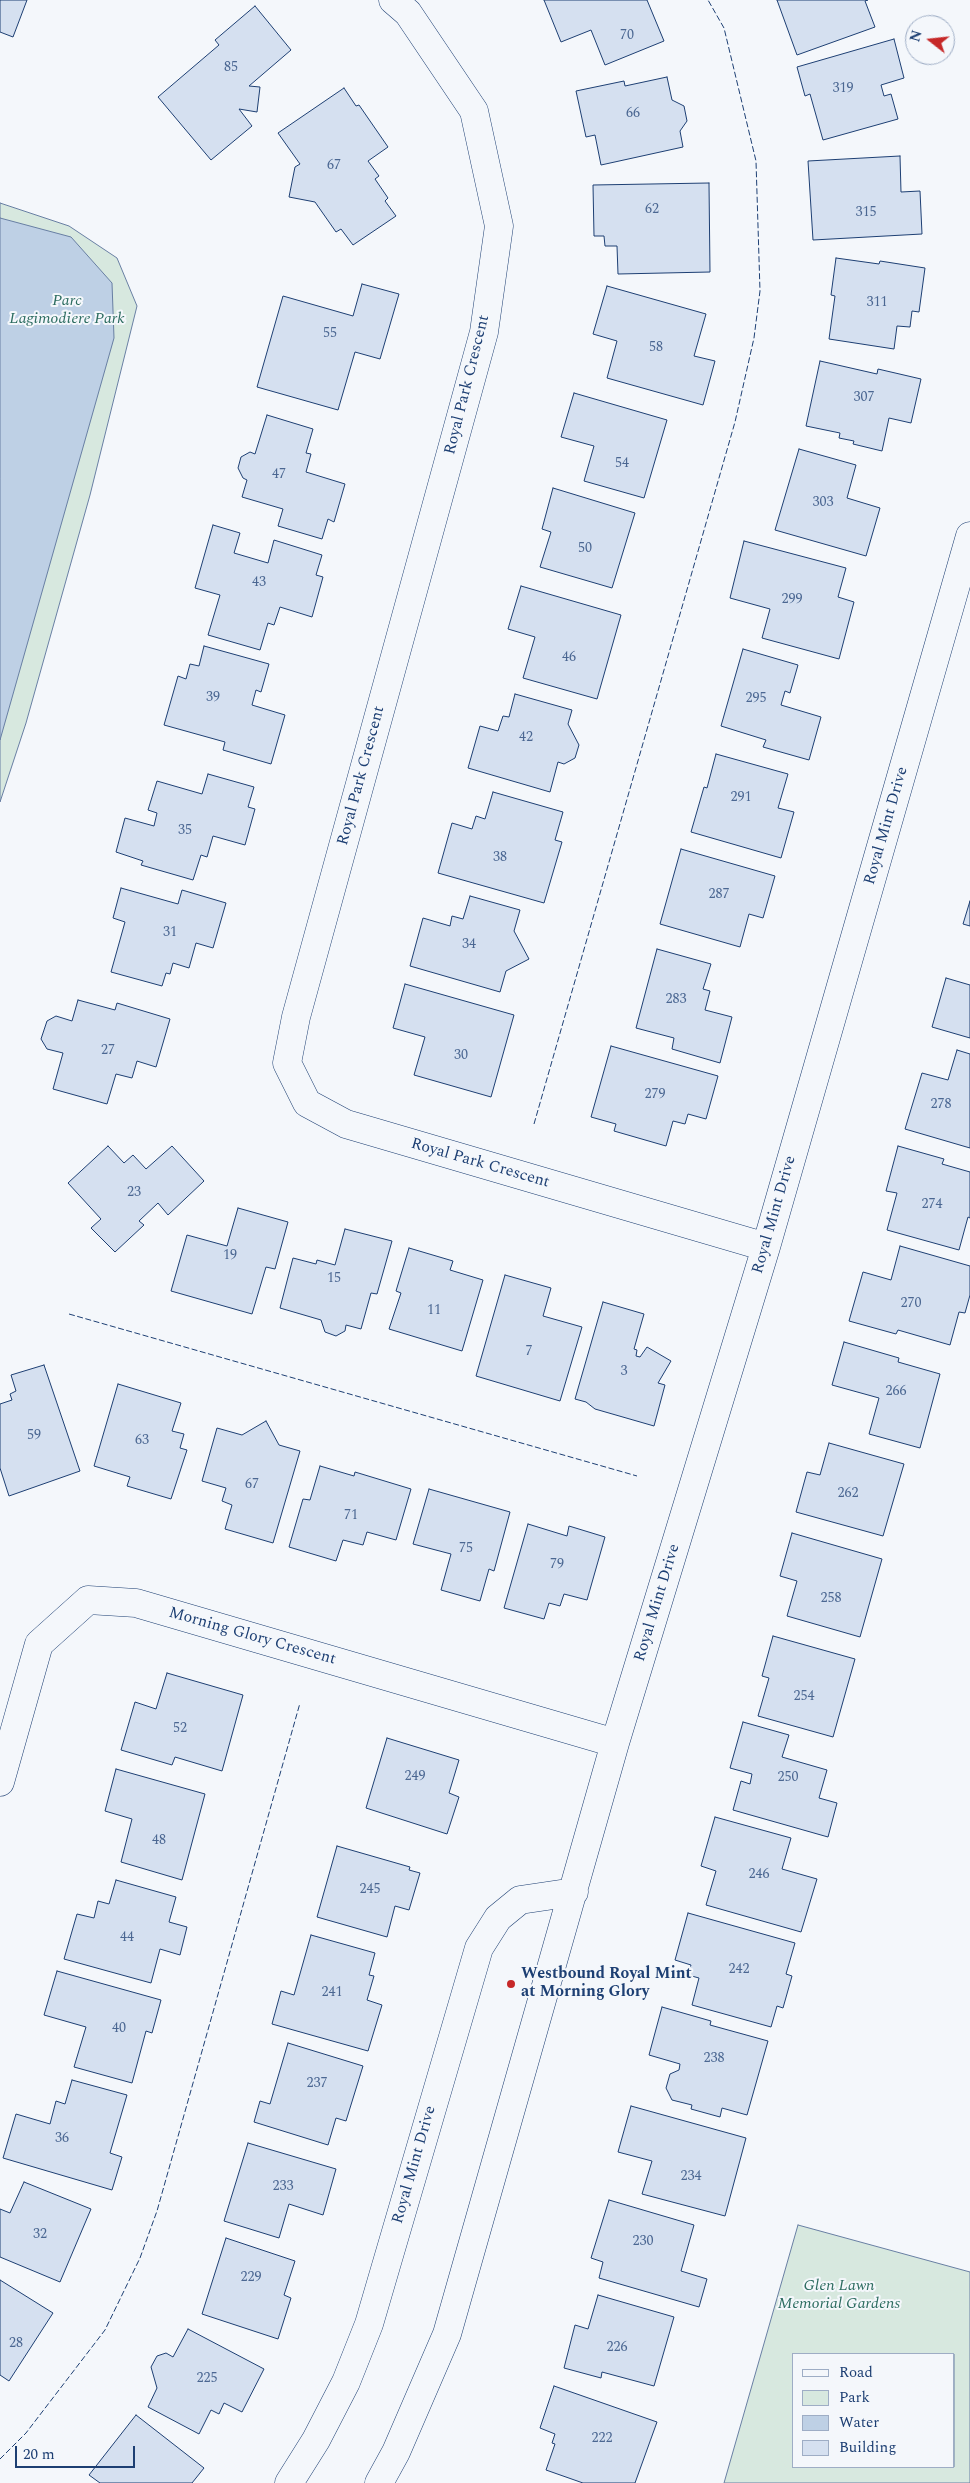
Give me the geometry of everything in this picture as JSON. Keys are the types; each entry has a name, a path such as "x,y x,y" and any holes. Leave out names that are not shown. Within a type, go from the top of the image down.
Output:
{"street":[{"name":"Royal Park Crescent","path":"393,0 408,12 474,112 499,226 484,332 296,1017 288,1063 307,1103 346,1124 766,1247"},
{"name":"Royal Mint Drive","path":"379,2483 396,2452 448,2334 615,1743 766,1247 970,536"},
{"name":"Morning Glory Crescent","path":"0,1782 39,1644 88,1600 136,1603 615,1743"},
{"name":"Royal Mint Drive","path":"289,2483 316,2440 346,2382 368,2324 479,1948 498,1918 520,1900 574,1892"}],"green space":[{"name":"Parc Lagimodiere Park","path":"0,203 69,226 117,258 137,306 90,495 26,723 0,802"},
{"name":"Glen Lawn Memorial Gardens","path":"798,2225 970,2272 970,2483 724,2483"}],"water":[{"name":"Parc Lagimodiere Park","path":"0,218 71,237 112,283 114,338 0,740"}],"building":[{"path":"0,0 27,0 13,37 0,32"},
{"path":"544,0 647,0 664,41 605,65 591,30 561,42"},
{"path":"777,0 868,0 865,1 875,27 797,55"},
{"path":"255,6 291,50 249,86 260,87 257,112 239,109 252,126 211,160 158,97 219,45 215,40"},
{"path":"894,39 904,78 881,85 884,96 891,94 898,119 823,140 810,94 805,96 797,67"},
{"path":"667,77 672,100 684,106 687,121 680,131 683,147 601,165 595,135 586,137 576,91 624,81 625,86"},
{"path":"344,88 356,106 359,105 388,147 368,161 379,176 375,179 388,198 385,201 396,216 353,245 341,229 336,232 315,202 289,197 295,167 300,164 278,133"},
{"path":"900,156 901,192 920,191 922,234 813,240 808,161"},
{"path":"709,183 710,272 618,274 617,246 605,246 604,236 594,236 593,185"},
{"path":"836,258 879,264 880,261 925,268 919,312 912,311 910,327 897,326 894,349 829,339 835,296 831,295"},
{"path":"362,284 399,294 380,359 355,352 338,410 257,387 283,296 353,316"},
{"path":"607,286 706,314 694,356 715,361 703,405 607,378 617,341 593,334"},
{"path":"820,361 877,374 878,369 921,379 911,423 889,418 882,451 853,444 854,441 839,438 840,433 806,426"},
{"path":"574,393 667,420 644,498 584,481 594,446 561,437"},
{"path":"267,415 313,429 306,453 311,454 306,472 345,484 334,522 328,519 322,539 278,526 283,509 242,497 247,480 243,478 238,468 241,457 250,452 255,454"},
{"path":"799,449 856,465 847,498 880,508 866,556 775,530"},
{"path":"553,488 635,513 612,588 540,567 551,532 542,529"},
{"path":"213,525 240,533 234,553 268,563 274,540 322,555 316,575 323,577 312,617 280,607 274,625 268,623 260,650 208,635 220,595 195,588"},
{"path":"744,541 846,568 838,597 854,602 839,659 762,638 770,609 730,598"},
{"path":"521,586 621,615 597,699 523,678 535,637 508,629"},
{"path":"204,646 269,664 261,692 256,690 252,705 285,715 271,764 223,750 225,742 164,725 178,676 186,679 190,664 199,666"},
{"path":"743,649 798,665 790,693 785,691 781,705 821,717 809,760 763,747 766,740 721,726"},
{"path":"515,694 572,710 568,724 579,745 575,758 564,764 558,762 550,792 468,768 480,726 498,731 503,716 509,717"},
{"path":"716,754 788,774 778,808 794,812 781,858 691,832 704,787 707,788"},
{"path":"208,774 254,787 248,807 255,809 245,845 213,836 207,857 201,855 193,880 141,865 143,861 116,852 125,818 154,826 157,813 148,810 157,781 202,794"},
{"path":"493,792 563,812 555,840 562,842 544,903 438,873 452,823 472,829 476,816 485,819"},
{"path":"681,849 775,876 763,918 749,914 740,947 660,924"},
{"path":"121,888 178,904 182,890 226,903 213,948 196,943 189,968 173,963 170,974 166,973 162,986 111,972 125,922 113,918"},
{"path":"470,896 520,910 514,931 529,959 506,971 500,992 410,966 423,918 450,926 452,916 463,919"},
{"path":"970,901 970,926 963,924"},
{"path":"657,949 711,964 703,989 710,991 705,1010 732,1017 720,1063 672,1049 674,1038 636,1028"},
{"path":"946,978 970,985 970,1038 932,1027"},
{"path":"405,984 514,1015 491,1097 414,1075 425,1037 393,1028"},
{"path":"78,1000 115,1010 117,1003 170,1019 156,1067 137,1061 132,1078 116,1074 107,1104 53,1089 63,1053 47,1049 41,1039 47,1021 56,1016 72,1021"},
{"path":"611,1046 718,1076 706,1119 688,1114 685,1124 673,1121 666,1146 614,1131 616,1124 591,1117"},
{"path":"957,1050 970,1054 970,1148 905,1129 922,1073 948,1080"},
{"path":"108,1146 124,1163 133,1155 146,1169 172,1146 204,1181 168,1215 158,1203 139,1221 144,1225 115,1252 91,1228 101,1219 68,1183"},
{"path":"898,1146 944,1159 942,1164 970,1172 970,1218 968,1217 959,1250 887,1230 897,1193 886,1191"},
{"path":"238,1208 288,1222 275,1269 266,1267 252,1314 171,1291 187,1235 227,1246"},
{"path":"345,1229 392,1241 377,1294 371,1293 361,1329 346,1325 345,1331 336,1336 325,1332 321,1320 280,1308 293,1258 316,1264 317,1260 335,1265"},
{"path":"900,1246 970,1266 970,1295 965,1313 959,1312 950,1345 898,1330 896,1334 849,1321 863,1272 891,1280"},
{"path":"409,1248 453,1261 450,1270 483,1280 462,1351 389,1329 401,1293 396,1291"},
{"path":"505,1275 551,1288 543,1316 582,1327 560,1401 476,1376"},
{"path":"603,1302 644,1314 634,1349 637,1350 636,1356 640,1357 647,1347 671,1361 658,1383 665,1385 654,1426 595,1409 586,1402 575,1399"},
{"path":"844,1342 899,1358 898,1362 940,1374 920,1448 869,1434 879,1398 832,1385"},
{"path":"44,1365 80,1471 9,1496 0,1468 0,1404 12,1400 10,1394 16,1391 11,1375"},
{"path":"118,1384 181,1403 172,1431 184,1434 180,1448 187,1450 171,1499 127,1486 130,1477 94,1466"},
{"path":"266,1421 279,1445 300,1451 273,1543 225,1529 232,1505 222,1501 226,1488 202,1481 217,1428 242,1435"},
{"path":"829,1443 904,1464 883,1536 796,1512 807,1472 820,1475"},
{"path":"320,1466 354,1476 355,1472 411,1489 396,1540 367,1532 363,1545 343,1540 336,1561 289,1547 303,1499 310,1500"},
{"path":"429,1489 510,1512 494,1571 489,1569 480,1601 441,1590 451,1554 413,1544"},
{"path":"528,1524 567,1536 569,1526 605,1537 587,1600 564,1594 560,1606 549,1603 544,1619 504,1608"},
{"path":"792,1533 882,1559 860,1637 787,1616 797,1581 780,1576"},
{"path":"773,1636 855,1659 833,1737 758,1716 769,1678 762,1676"},
{"path":"167,1673 243,1695 222,1771 175,1757 172,1765 121,1750 135,1702 156,1709"},
{"path":"743,1722 789,1735 782,1757 827,1770 819,1798 837,1803 828,1837 733,1810 741,1781 750,1784 752,1774 730,1768"},
{"path":"387,1738 459,1760 449,1793 459,1797 447,1834 366,1808"},
{"path":"116,1769 205,1794 182,1880 121,1862 132,1819 105,1811"},
{"path":"715,1817 791,1838 782,1869 817,1879 801,1932 706,1905 716,1871 701,1866"},
{"path":"337,1846 410,1867 409,1870 420,1873 409,1910 395,1906 387,1937 317,1917"},
{"path":"116,1880 176,1897 169,1922 187,1927 180,1955 160,1949 151,1983 64,1959 77,1914 94,1918 98,1901 109,1904"},
{"path":"688,1913 795,1943 786,1974 792,1976 783,2008 777,2006 771,2027 692,2005 699,1978 688,1975 691,1965 675,1960"},
{"path":"311,1935 375,1953 369,1975 374,1976 367,2000 382,2005 368,2051 272,2024 281,1991 294,1995"},
{"path":"57,1971 161,2000 152,2033 146,2031 132,2083 74,2067 86,2027 44,2015"},
{"path":"662,2007 711,2021 710,2025 768,2041 747,2115 722,2108 720,2117 691,2109 692,2105 672,2100 666,2088 670,2074 679,2070 680,2064 649,2055"},
{"path":"288,2043 363,2066 346,2121 336,2118 328,2145 254,2122 260,2101 270,2104"},
{"path":"72,2080 127,2095 110,2153 122,2157 112,2190 3,2158 16,2114 50,2124 56,2101 65,2104"},
{"path":"631,2106 746,2138 725,2216 642,2194 652,2161 618,2152"},
{"path":"248,2143 336,2169 323,2215 289,2204 279,2238 224,2221"},
{"path":"24,2182 91,2209 60,2282 0,2257 0,2209 10,2213"},
{"path":"609,2200 694,2225 681,2271 707,2279 699,2307 599,2278 603,2262 591,2258"},
{"path":"226,2238 295,2261 284,2295 291,2298 278,2339 202,2314"},
{"path":"0,2280 53,2313 9,2381 0,2375"},
{"path":"598,2295 674,2317 654,2386 602,2372 601,2378 564,2368 575,2325 588,2329"},
{"path":"188,2329 264,2369 242,2412 224,2403 219,2414 211,2410 199,2434 148,2407 157,2388 151,2367 157,2356 166,2353 173,2357"},
{"path":"554,2386 657,2422 635,2483 583,2483 546,2470 555,2444 552,2443 555,2434 540,2428"},
{"path":"136,2415 204,2468 192,2483 100,2483 89,2475"}],"fence":[{"path":"534,1124 735,422 754,338 760,291 756,161 724,28 708,0"},
{"path":"69,1314 637,1476"},
{"path":"0,2459 26,2433 105,2330 140,2258 157,2211 300,1703"}],"place":[{"name":"Westbound Royal Mint at Morning Glory","path":"511,1984"}]}
